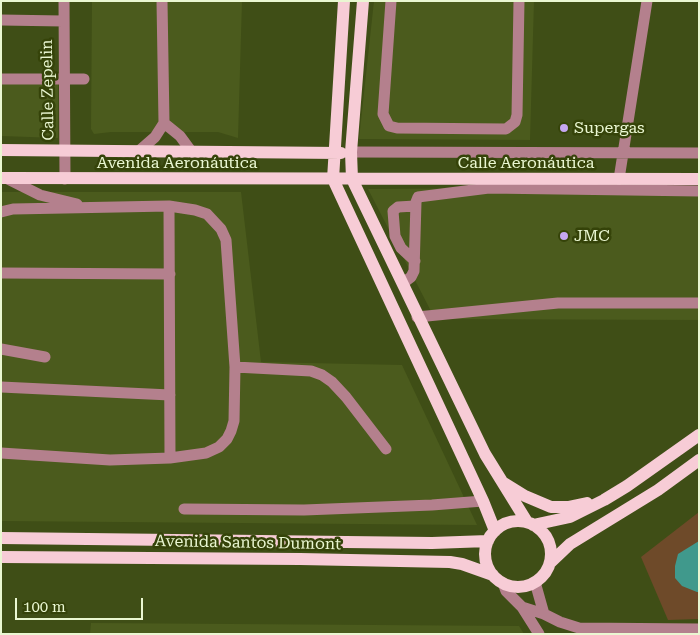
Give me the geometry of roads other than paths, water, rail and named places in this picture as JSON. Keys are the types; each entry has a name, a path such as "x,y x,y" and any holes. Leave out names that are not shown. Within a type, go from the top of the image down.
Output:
{"main road":[{"path":"344,1 333,179 483,500 491,536"},
{"path":"363,1 351,152 352,179 485,454 530,523 541,530 550,545 550,563"},
{"name":"Avenida Aeronáutica","path":"1,150 351,152"},
{"name":"Avenida Aeronáutica","path":"4,178 352,179"},
{"name":"Calle Aeronáutica","path":"352,179 699,179"},
{"path":"699,435 627,486 570,517 530,523 516,521 504,524 491,536 485,553 487,565 498,579 512,586 523,586 535,582 546,571 550,563 570,544 658,490 699,460"},
{"path":"502,481 525,496 551,507 568,507 604,500"},
{"name":"Avenida Santos Dumont","path":"1,538 432,543 491,536"},
{"name":"Avenida Santos Dumont","path":"1,557 450,562 462,564 498,579"}],"street":[{"name":"Calle Zepelin","path":"64,1 65,179"},
{"path":"139,151 155,137 164,123 162,1"},
{"path":"391,1 383,114 389,126 397,128 506,129 514,122 517,115 519,1"},
{"path":"619,180 647,1"},
{"path":"1,20 63,21"},
{"path":"1,79 84,79"},
{"path":"164,123 180,136 191,151"},
{"path":"351,152 699,153"},
{"path":"4,178 40,195 91,207"},
{"path":"403,283 413,274 416,199 422,196 489,188 699,191"},
{"path":"169,206 170,458"},
{"path":"1,212 8,209 169,206 195,210 206,214 221,229 226,240 234,368 234,421 227,439 219,447 206,453 170,458 110,460 1,453"},
{"path":"415,261 398,244 395,236 393,211 398,207 416,206"},
{"path":"1,273 170,274"},
{"path":"417,316 576,302 699,303"},
{"path":"1,348 45,357"},
{"path":"234,368 311,371 322,375 332,382 346,397 386,449"},
{"path":"1,387 170,395"},
{"path":"184,509 304,510 432,505 483,500"},
{"path":"498,579 506,591 522,607 539,634"},
{"path":"535,582 544,614"},
{"path":"522,607 544,614 580,631 699,629"}],"water":[{"path":"699,541 699,592 697,592 682,586 675,578 675,566 678,554"}],"place":[{"name":"Supergas","path":"564,128"},
{"name":"JMC","path":"564,236"}]}
